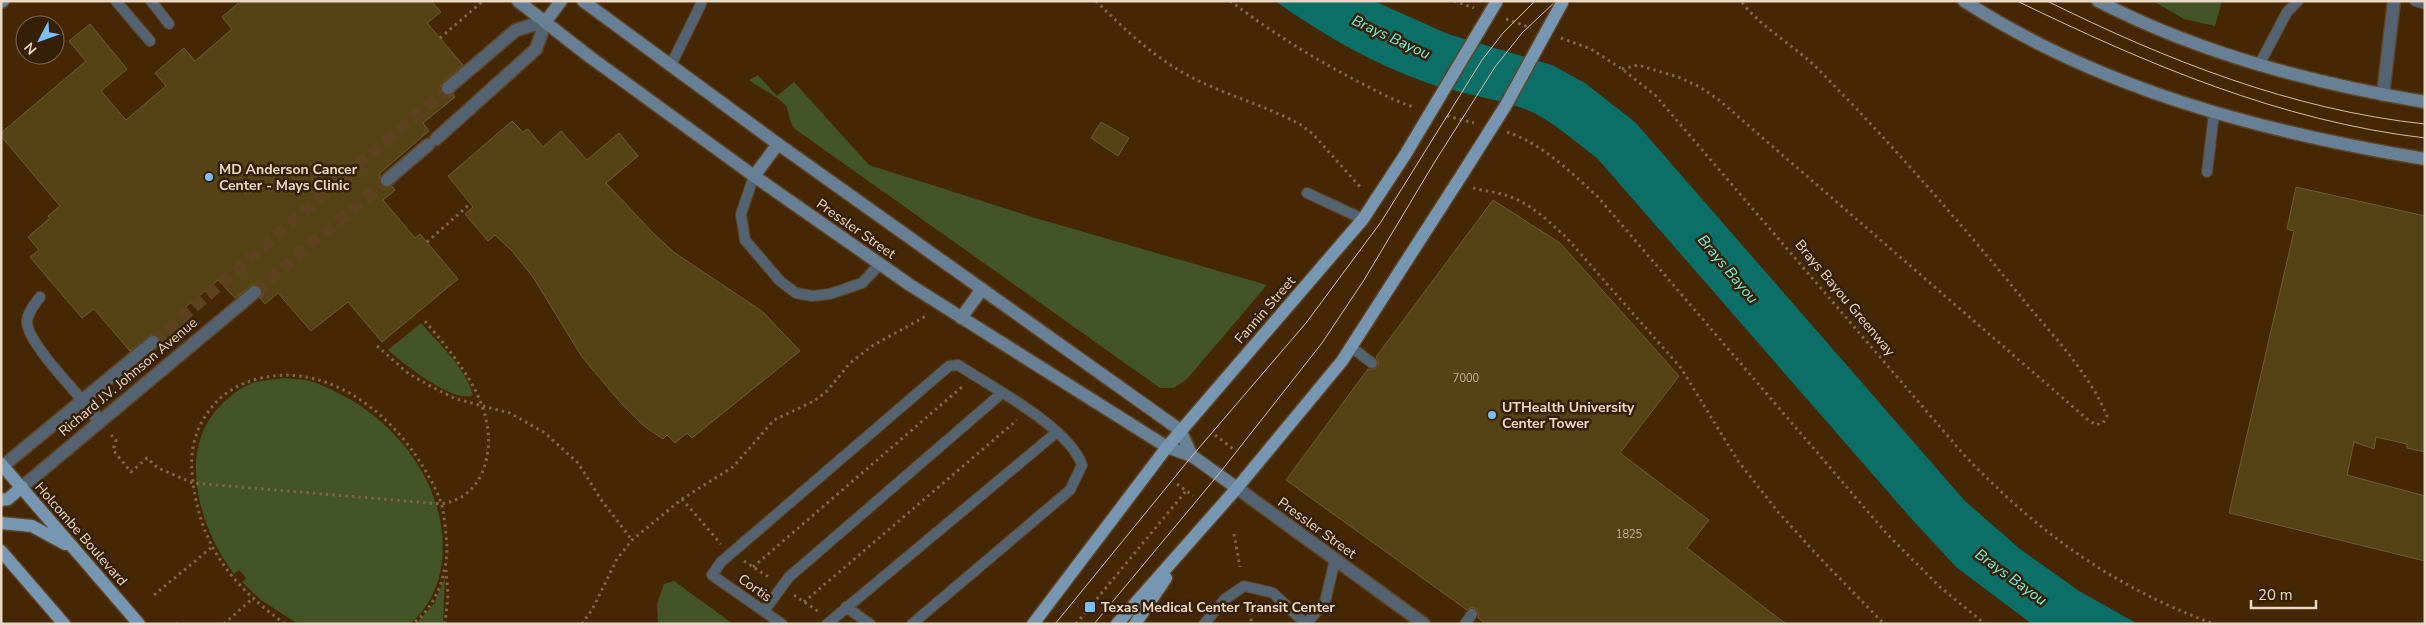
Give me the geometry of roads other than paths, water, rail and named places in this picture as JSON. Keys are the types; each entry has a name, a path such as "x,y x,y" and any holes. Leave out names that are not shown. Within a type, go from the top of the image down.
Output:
{"main road":[{"name":"Fannin Street","path":"1033,624 1180,430 1363,219 1405,155 1498,1"},
{"path":"1117,624 1237,488 1342,361 1456,187 1506,105 1564,1"},
{"name":"Holcombe Boulevard","path":"2,465 139,624"},
{"path":"1,500 8,499 22,487"},
{"path":"1,523 32,526 74,550"},
{"path":"1135,624 1197,533"},
{"path":"1,551 64,624"},
{"path":"1026,624 1063,586"}],"street":[{"name":"Pressler Street","path":"518,1 590,57 754,176 880,264 944,307 1167,447 1192,456 1424,624"},
{"path":"387,180 536,49 546,21 561,1"},
{"name":"Pressler Street","path":"583,1 778,144 1180,430 1192,456"},
{"path":"1964,1 2042,47 2131,85 2214,114 2290,134 2425,159"},
{"path":"2098,1 2135,20 2209,50 2290,74 2382,95 2425,102"},
{"path":"2382,95 2394,1"},
{"path":"448,88 516,30 546,21"},
{"path":"754,176 778,144"},
{"path":"962,318 982,289"},
{"name":"Richard J.V. Johnson Avenue","path":"22,487 99,420 255,292"},
{"name":"Richard J.V. Johnson Avenue","path":"2,465 152,342"},
{"path":"82,400 99,420"}],"lane":[{"path":"116,1 150,41"},
{"path":"150,1 169,24"},
{"path":"2259,65 2287,12 2298,1"},
{"path":"2415,1 2425,4"},
{"path":"671,65 702,4"},
{"path":"2207,172 2214,114"},
{"path":"754,176 741,214 745,240 780,281 796,293 812,296 830,294 862,283 880,264"},
{"path":"1307,193 1363,219"},
{"path":"40,297 31,308 28,322 37,346 82,400"},
{"path":"1351,347 1372,363"},
{"name":"Cortis","path":"782,624 712,575 721,562 949,366 958,365 1002,393"},
{"path":"764,611 789,577 1002,393 1029,410 1057,432 1079,455 1082,465 1070,490 912,624"},
{"path":"829,622 1057,432"},
{"path":"1204,624 1225,599 1244,586 1273,593 1306,624 1325,602 1335,560"},
{"path":"846,607 870,624"},
{"path":"1465,624 1472,614"}],"water":[{"name":"Brays Bayou","path":"1275,1 1374,1 1448,34 1552,65 1585,83 1635,122 1965,501 2020,549 2079,591 2138,624 2032,624 1956,567 1909,516 1597,158 1544,118 1525,109 1499,101 1422,81 1383,65 1328,35"}],"tunnel":[{"path":"153,342 448,88"},
{"path":"255,292 387,180"}],"tram line":[{"path":"1055,624 1192,456 1306,323 1381,222 1482,60 1503,33 1535,1"},
{"path":"1094,624 1218,475 1322,343 1364,280 1434,163 1495,67 1522,33 1556,1"},
{"path":"2017,1 2115,47 2215,87 2266,104 2318,118 2371,130 2425,138"},
{"path":"2047,1 2138,43 2231,79 2327,107 2375,117 2425,124"}],"place":[{"name":"MD Anderson Cancer Center - Mays Clinic","path":"209,177"},
{"name":"UTHealth University Center Tower","path":"1492,415"},
{"name":"Texas Medical Center Transit Center","path":"1090,607"}]}
